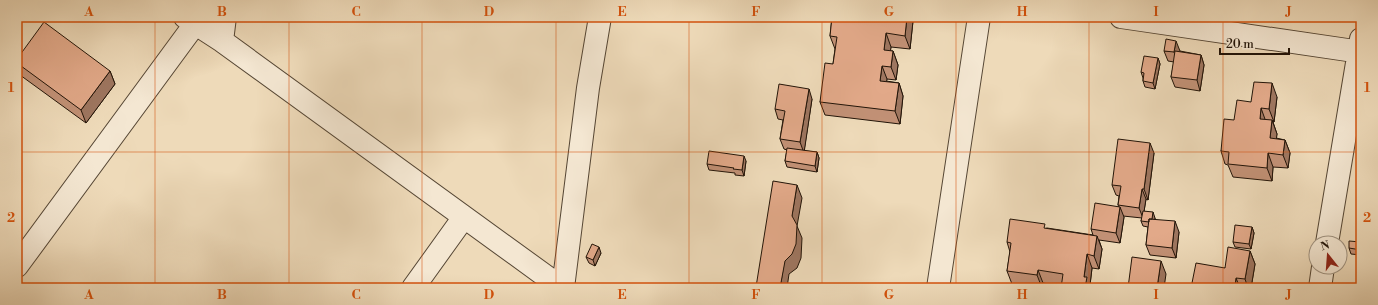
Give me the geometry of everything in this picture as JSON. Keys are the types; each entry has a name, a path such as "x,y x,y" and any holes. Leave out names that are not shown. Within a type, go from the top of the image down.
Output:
{"street":[{"path":"222,41 225,17"},
{"path":"17,266 190,20 222,41 562,288 588,88 600,17"},
{"path":"938,288 979,17"},
{"path":"1121,17 1360,48 1328,235"},
{"path":"413,288 464,217"},
{"path":"1320,288 1322,275"}],"building":[{"path":"832,17 907,17 905,36 886,33 884,50 893,51 891,67 882,66 880,81 899,83 895,111 820,102 825,63 833,64 837,37 830,36"},
{"path":"44,22 110,71 81,110 17,63 17,59"},
{"path":"1166,39 1176,41 1174,52 1164,51"},
{"path":"1175,51 1201,55 1197,80 1171,77"},
{"path":"1144,56 1158,58 1153,83 1143,81 1144,73 1141,72"},
{"path":"1254,82 1272,83 1269,109 1261,108 1260,119 1272,120 1270,138 1285,140 1283,155 1268,153 1267,168 1228,164 1229,152 1221,151 1224,119 1234,120 1237,100 1251,102"},
{"path":"779,84 809,89 800,142 780,139 785,111 775,109"},
{"path":"1118,139 1150,143 1144,189 1142,189 1139,208 1118,205 1121,186 1112,185"},
{"path":"787,148 817,152 815,166 785,161"},
{"path":"709,151 744,156 742,170 707,164"},
{"path":"773,181 797,185 792,216 797,225 796,244 792,254 785,261 780,288 764,288 756,287"},
{"path":"1095,203 1120,207 1116,233 1091,229"},
{"path":"1143,211 1153,212 1152,219 1149,219 1149,222 1141,221"},
{"path":"1010,219 1045,224 1044,228 1097,236 1094,256 1087,254 1084,277 1087,277 1085,288 1061,288 1063,274 1038,270 1037,275 1007,271 1011,243 1007,242"},
{"path":"1149,219 1175,221 1172,248 1146,245"},
{"path":"1235,225 1252,227 1249,244 1233,242"},
{"path":"1349,241 1361,242 1361,250 1349,248"},
{"path":"592,244 599,247 593,260 586,257"},
{"path":"1228,247 1250,251 1245,279 1236,278 1235,286 1245,288 1191,288 1196,263 1225,268"},
{"path":"1132,257 1161,261 1157,288 1128,288"}]}
